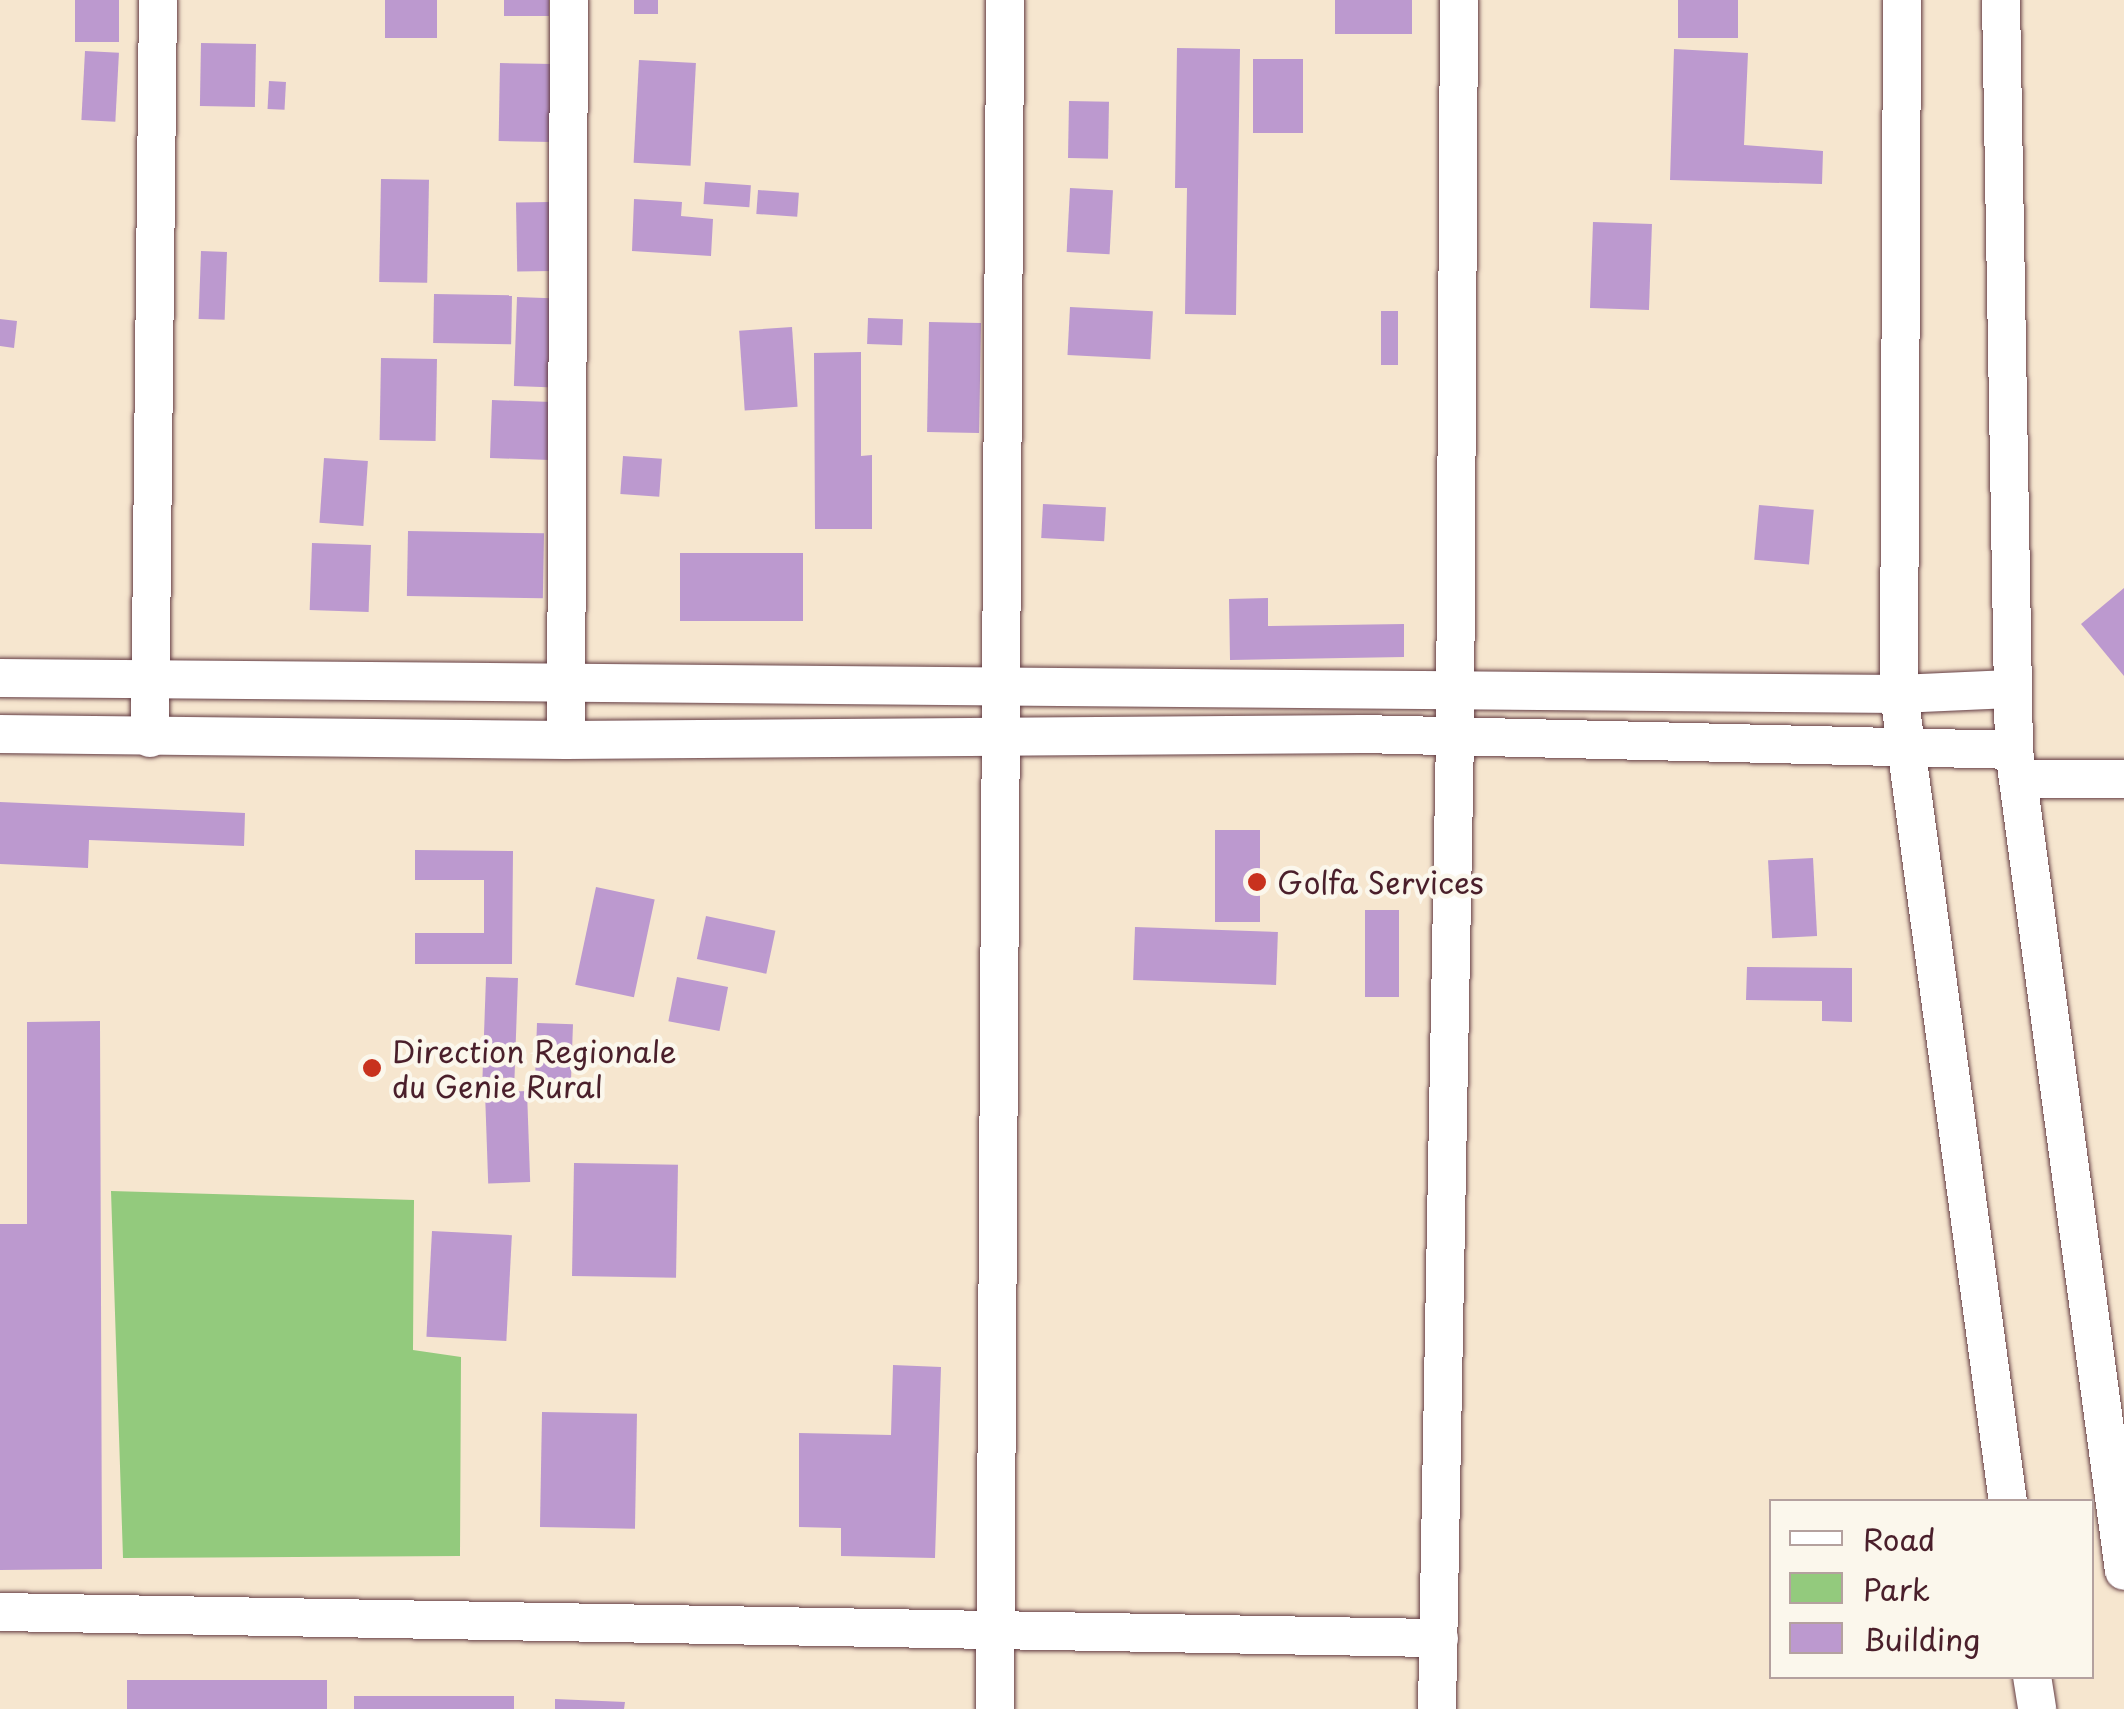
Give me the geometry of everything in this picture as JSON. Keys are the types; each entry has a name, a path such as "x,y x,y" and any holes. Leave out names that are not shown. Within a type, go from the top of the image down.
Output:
{"street":[{"path":"150,738 158,0"},
{"path":"566,740 570,0"},
{"path":"994,1709 1005,0"},
{"path":"1438,1709 1456,736 1459,0"},
{"path":"1902,0 1899,694 2008,1499"},
{"path":"2001,0 2010,689 2124,1572"},
{"path":"0,678 1000,682 1899,694 2010,689"},
{"path":"0,734 566,740 1456,736 1904,749 2124,779"},
{"path":"0,1612 1439,1638"},
{"path":"2032,1679 2037,1709"}],"green space":[{"path":"111,1191 414,1200 413,1350 461,1357 460,1556 123,1558"}],"building":[{"path":"75,0 119,0 119,42 75,42"},
{"path":"385,0 437,0 437,38 385,38"},
{"path":"504,0 549,0 549,16 504,16"},
{"path":"634,0 658,0 658,14 634,14"},
{"path":"1335,0 1412,0 1412,34 1335,34"},
{"path":"1678,0 1738,0 1738,38 1678,38"},
{"path":"201,43 256,44 255,107 200,106"},
{"path":"1177,48 1240,49 1236,315 1185,314 1187,188 1175,188"},
{"path":"1674,49 1748,53 1744,145 1823,151 1822,184 1670,180"},
{"path":"85,51 119,53 115,122 81,120"},
{"path":"1253,59 1303,59 1303,133 1253,133"},
{"path":"639,60 696,63 691,166 634,163"},
{"path":"500,63 553,64 552,142 499,141"},
{"path":"269,81 286,82 285,110 268,109"},
{"path":"1069,101 1109,102 1108,159 1068,158"},
{"path":"381,179 429,180 427,283 379,282"},
{"path":"705,182 751,185 749,207 703,204"},
{"path":"1070,188 1113,190 1110,254 1067,252"},
{"path":"758,190 799,193 797,217 756,214"},
{"path":"634,199 682,202 681,216 713,219 711,256 632,251"},
{"path":"551,202 552,271 517,272 516,203"},
{"path":"1593,222 1652,224 1649,310 1590,308"},
{"path":"201,251 227,252 225,320 199,319"},
{"path":"434,294 512,295 511,344 433,343"},
{"path":"517,297 551,298 548,387 514,386"},
{"path":"1070,307 1153,311 1150,359 1067,355"},
{"path":"1381,311 1398,311 1398,365 1381,365"},
{"path":"868,318 903,319 902,345 867,344"},
{"path":"0,319 17,321 14,348 0,346"},
{"path":"929,322 981,323 979,433 927,432"},
{"path":"792,327 798,407 745,411 739,331"},
{"path":"861,352 861,456 872,455 872,529 815,529 814,353"},
{"path":"381,358 437,359 436,441 380,440"},
{"path":"492,400 552,402 550,460 490,458"},
{"path":"623,456 662,459 659,497 620,494"},
{"path":"324,458 368,461 363,526 319,523"},
{"path":"1043,504 1106,507 1104,541 1041,538"},
{"path":"1759,505 1814,510 1809,565 1754,560"},
{"path":"408,531 544,533 543,598 407,596"},
{"path":"312,543 371,545 369,612 310,610"},
{"path":"680,553 803,553 803,621 680,621"},
{"path":"2124,588 2124,676 2081,624"},
{"path":"1268,598 1268,626 1404,624 1404,657 1230,660 1229,599"},
{"path":"0,802 245,813 244,846 89,840 88,868 0,864"},
{"path":"1215,830 1260,830 1260,922 1215,922"},
{"path":"415,850 513,851 512,964 415,964 415,933 484,933 484,880 415,880"},
{"path":"1813,858 1817,936 1772,938 1768,860"},
{"path":"596,887 655,899 634,997 575,985"},
{"path":"1365,910 1399,910 1399,997 1365,997"},
{"path":"706,916 775,931 766,974 697,959"},
{"path":"1135,927 1278,932 1276,985 1133,980"},
{"path":"1747,967 1852,968 1852,1022 1822,1021 1822,1001 1746,1000"},
{"path":"486,977 518,978 514,1078 483,1077"},
{"path":"677,977 728,987 719,1031 668,1021"},
{"path":"100,1021 102,1569 0,1570 0,1224 27,1224 27,1022"},
{"path":"537,1023 573,1024 571,1082 535,1081"},
{"path":"527,1091 530,1182 488,1183 485,1092"},
{"path":"574,1163 678,1165 676,1278 572,1276"},
{"path":"432,1231 512,1235 506,1341 426,1337"},
{"path":"893,1365 941,1367 935,1558 841,1556 841,1528 799,1527 799,1433 891,1435"},
{"path":"542,1412 637,1414 635,1529 540,1527"},
{"path":"127,1680 327,1680 327,1709 127,1709"},
{"path":"354,1696 514,1696 514,1709 354,1709"},
{"path":"555,1699 625,1702 624,1709 555,1709"}],"place":[{"name":"Golfa Services","path":"1257,882"},
{"name":"Direction Regionale du Genie Rural","path":"372,1068"}]}
